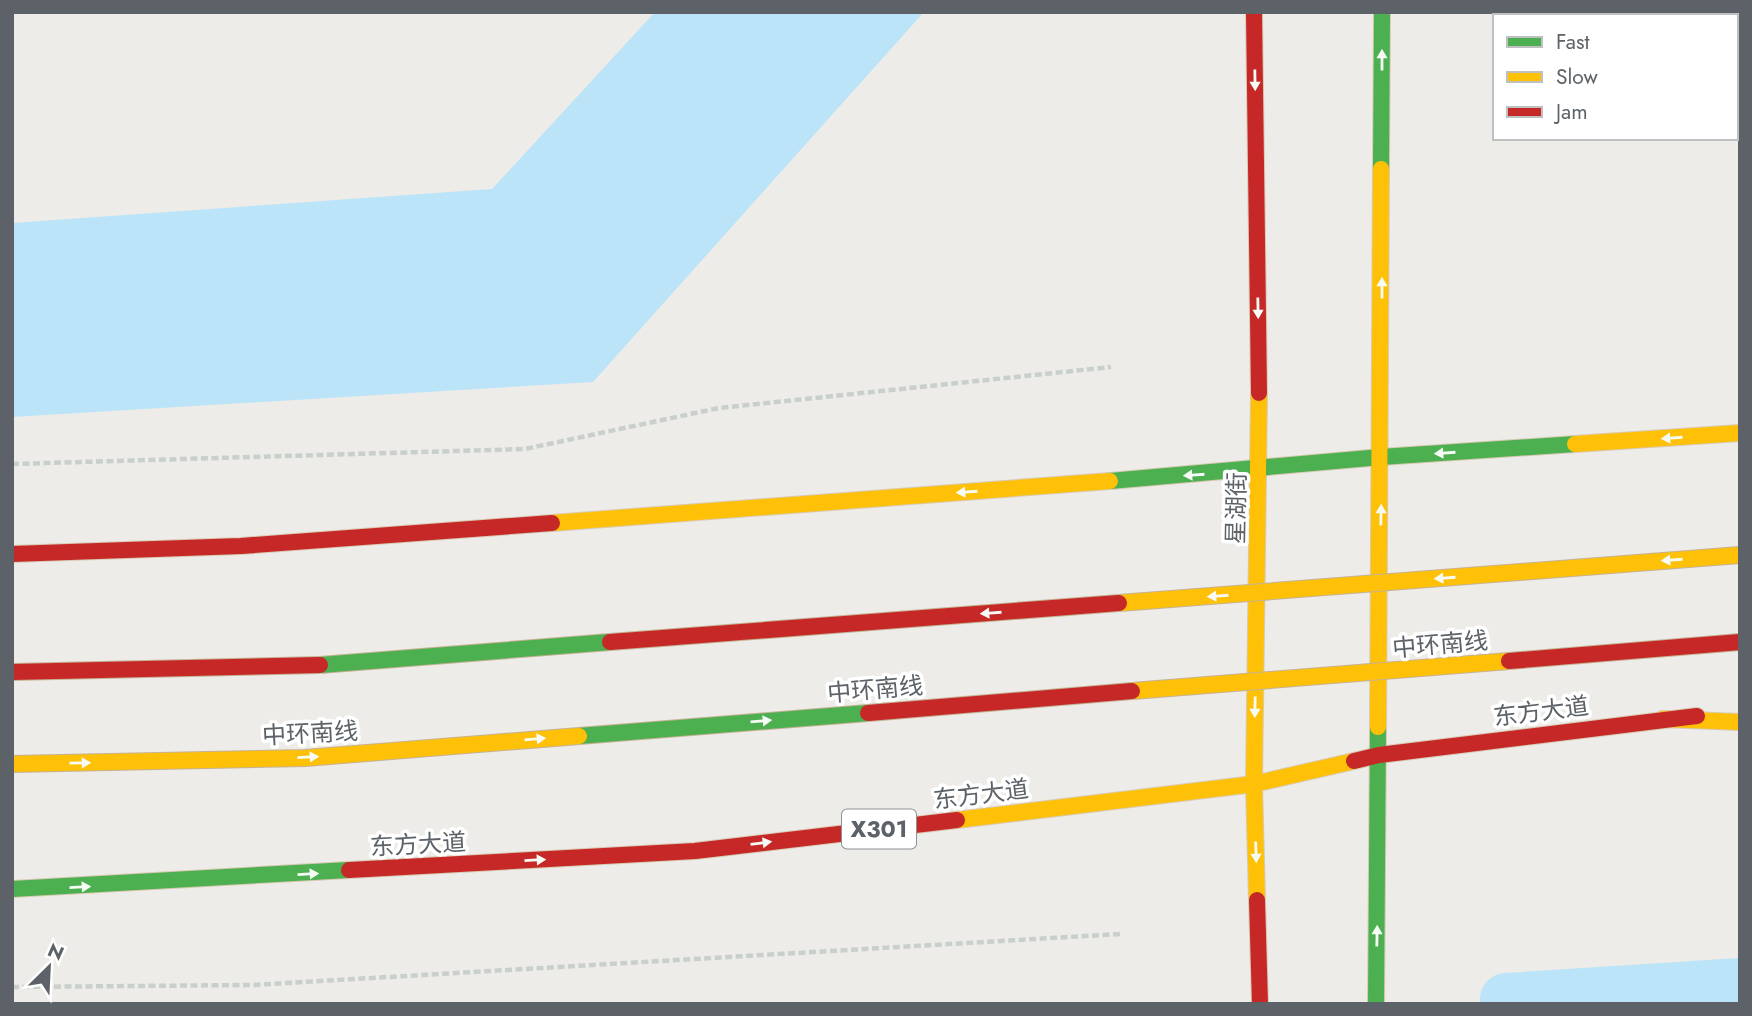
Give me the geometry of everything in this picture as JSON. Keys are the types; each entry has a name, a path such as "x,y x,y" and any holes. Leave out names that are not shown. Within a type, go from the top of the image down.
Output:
{"main road":[{"name":"星湖街","path":"1254,12 1260,470 1254,784 1260,1004"},
{"path":"1376,1004 1382,12"},
{"path":"12,554 241,546 1260,470 1381,457 1740,433"},
{"path":"12,672 294,667 1740,555"},
{"name":"中环南线","path":"12,764 305,758 1740,642"},
{"name":"东方大道","path":"12,889 695,851 1254,784 1378,755 1663,719 1740,713"},
{"path":"1663,719 1740,722"}],"path":[{"path":"12,464 525,449 719,408 1111,367"},
{"path":"12,988 252,985 1120,934"}],"water":[{"path":"655,12 924,12 593,382 12,417 12,223 492,189"}],"waterway":[{"path":"1506,999 1740,984"}],"traffic: fast":[{"path":"1381,169 1382,12"},
{"path":"1110,481 1381,457 1575,444"},
{"path":"320,665 610,642"},
{"path":"579,736 868,713"},
{"path":"1376,1004 1378,727"},
{"path":"12,889 349,870"}],"traffic: slow":[{"path":"1378,727 1381,169"},
{"path":"1257,900 1254,784 1259,393"},
{"path":"1575,444 1740,433"},
{"path":"552,523 1110,481"},
{"path":"1119,603 1740,555"},
{"path":"1132,691 1509,661"},
{"path":"1663,719 1740,722"},
{"path":"12,764 305,758 579,736"},
{"path":"957,820 1254,784 1354,761"}],"traffic: jam":[{"path":"1254,12 1259,393"},
{"path":"12,554 241,546 552,523"},
{"path":"610,642 1119,603"},
{"path":"1509,661 1740,642"},
{"path":"12,672 320,665"},
{"path":"868,713 1132,691"},
{"path":"1354,761 1379,755 1697,716"},
{"path":"349,870 695,851 957,820"},
{"path":"1257,900 1260,1004"}]}
